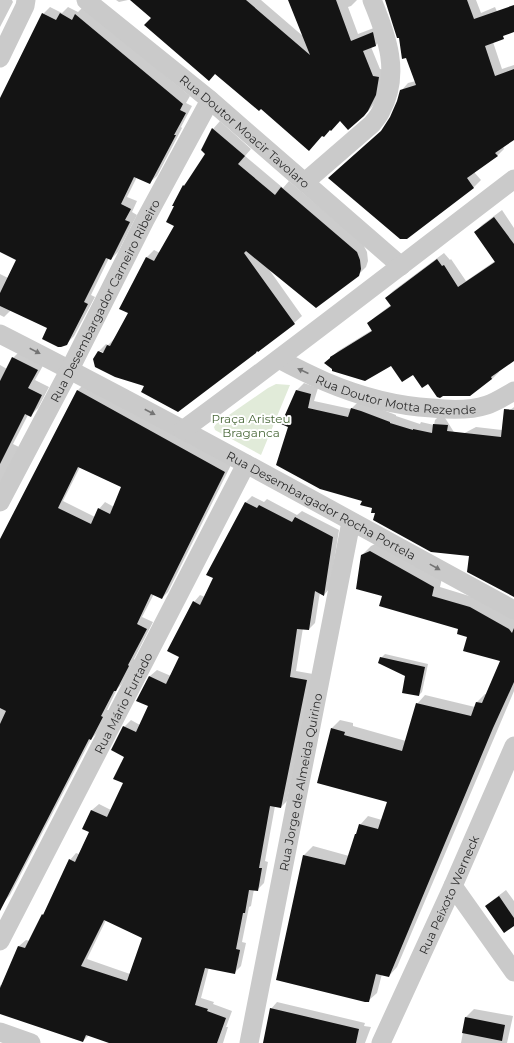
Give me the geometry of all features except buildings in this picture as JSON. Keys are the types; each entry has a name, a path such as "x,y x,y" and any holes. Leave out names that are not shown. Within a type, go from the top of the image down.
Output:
{"street":[{"name":"Rua Doutor Moacir Tavolaro","path":"86,0 210,100 401,266"},
{"path":"305,182 372,124 381,112 388,96 391,77 391,58 383,26 372,0"},
{"path":"0,58 25,2"},
{"name":"Rua Desembargador Carneiro Ribeiro","path":"0,502 70,369 145,220 210,100"},
{"path":"183,430 279,359 514,179"},
{"name":"Rua Desembargador Rocha Portela","path":"0,334 70,369 514,610"},
{"name":"Rua Doutor Motta Rezende","path":"279,359 326,382 360,394 393,403 417,407 450,410 470,409 488,405 514,391"},
{"name":"Rua Mário Furtado","path":"0,941 246,464"},
{"name":"Rua Jorge de Almeida Quirino","path":"249,1043 351,522"},
{"name":"Rua Peixoto Werneck","path":"381,1043 453,886 514,746"},
{"path":"453,886 514,972"},
{"path":"0,1032 30,1043"}],"green space":[{"name":"Praça Aristeu Braganca","path":"276,384 290,385 261,455 215,430 214,427 216,424"}]}
